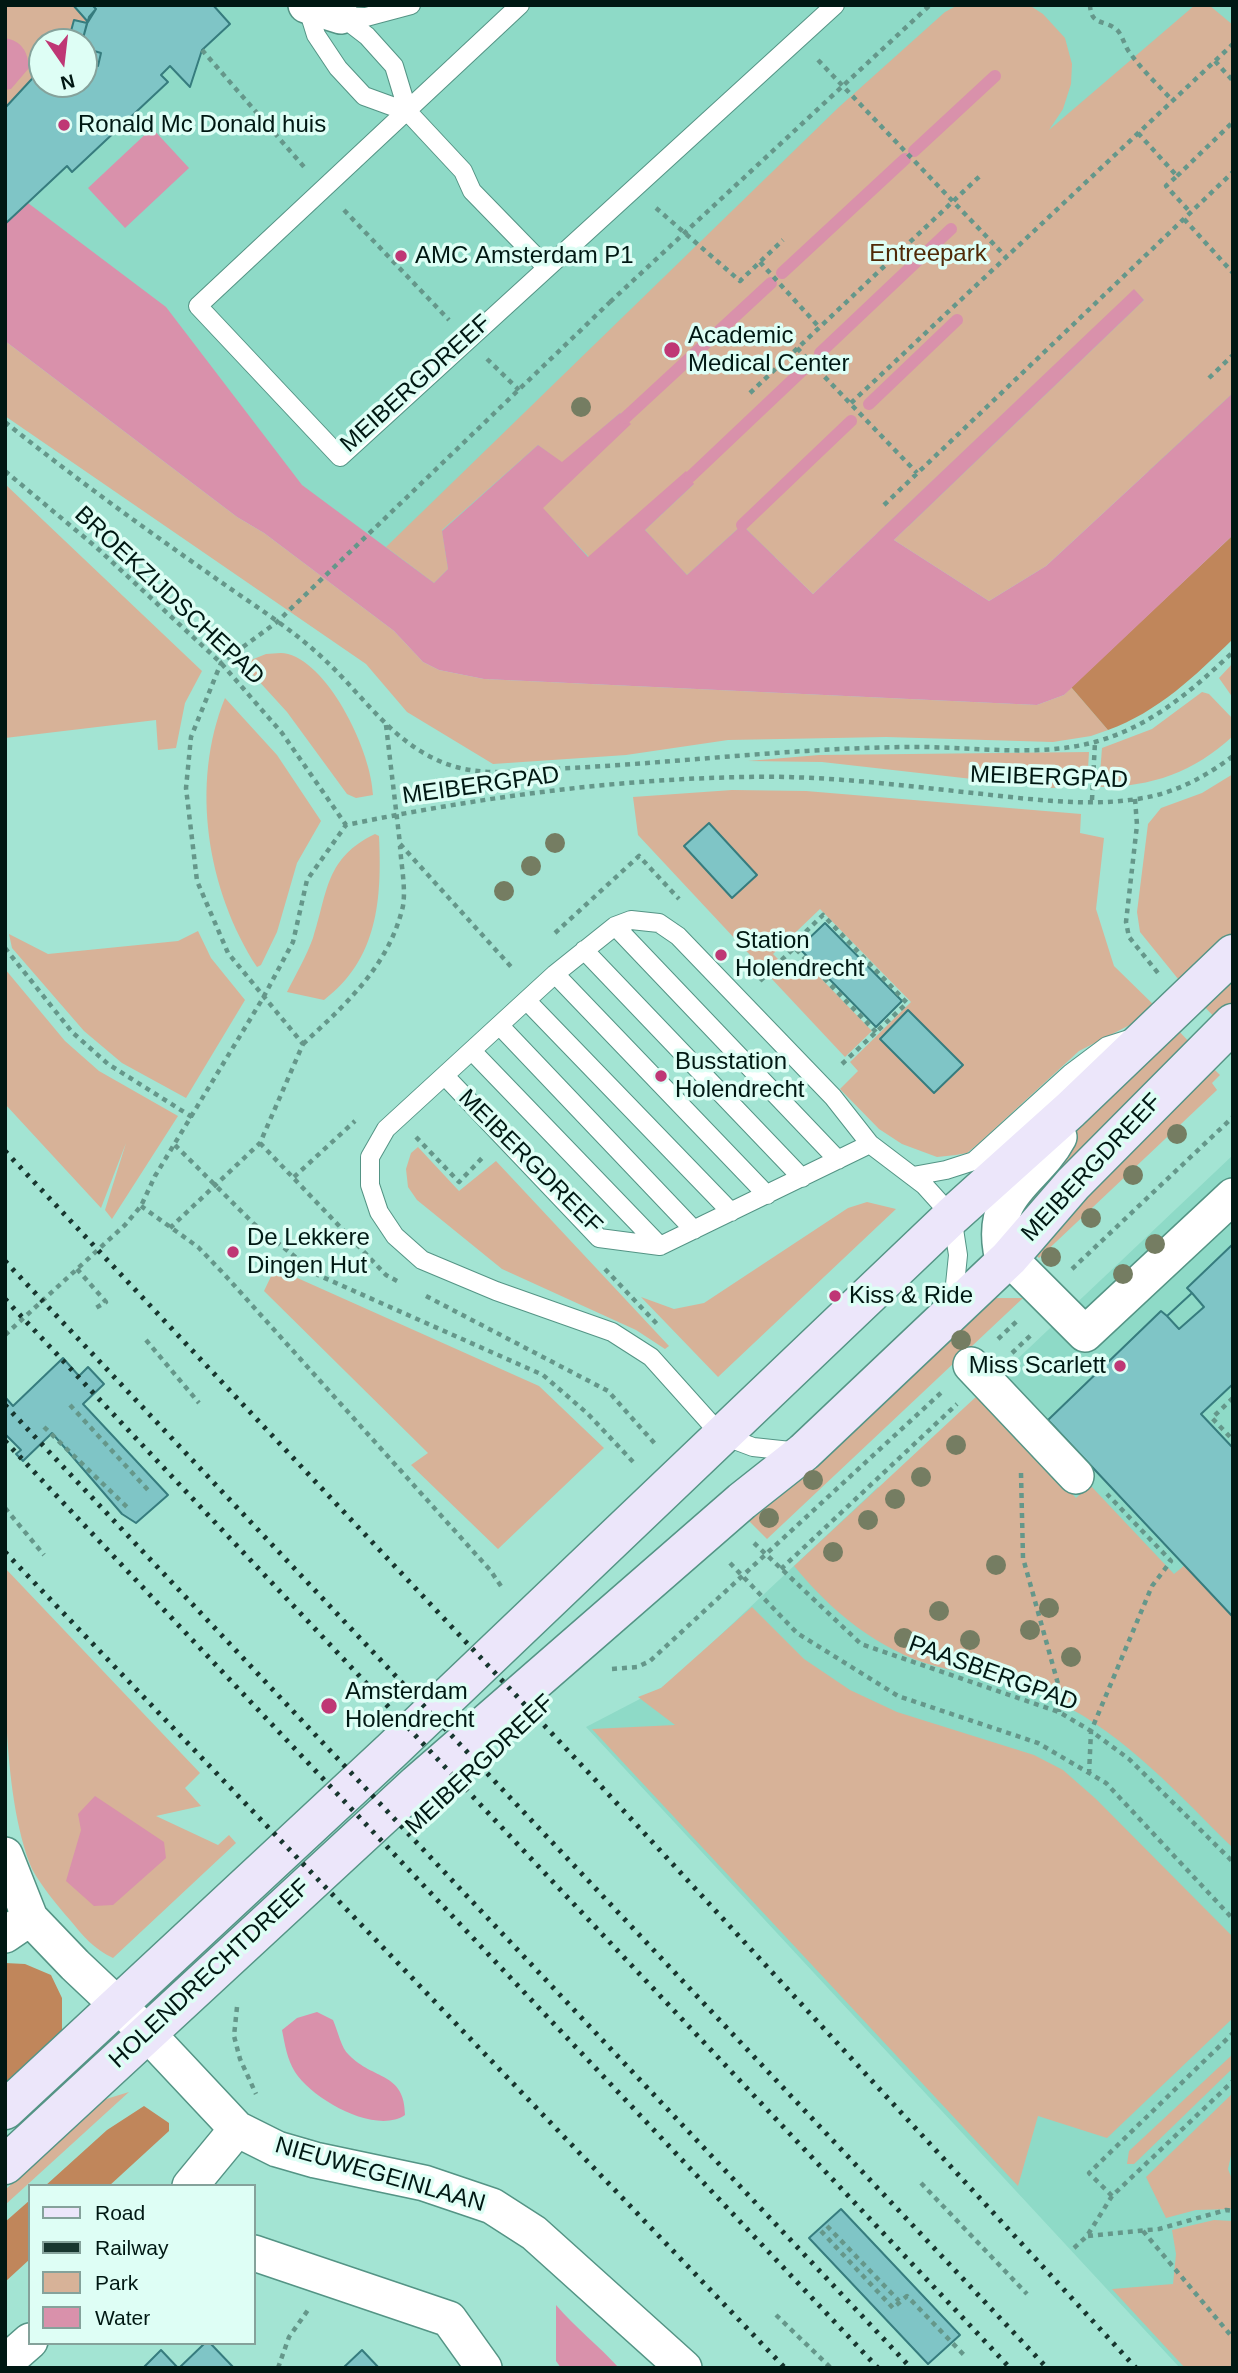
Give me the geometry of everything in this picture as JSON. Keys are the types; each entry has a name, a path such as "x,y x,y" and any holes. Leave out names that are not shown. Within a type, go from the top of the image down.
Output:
{"main road":[{"path":"673,1483 951,1216 1070,1110 1233,954"},
{"name":"MEIBERGDREEF","path":"417,1784 804,1452 952,1314 1009,1258 1073,1184 1233,1023"},
{"name":"HOLENDRECHTDREEF","path":"5,2110 391,1751 673,1483"},
{"name":"HOLENDRECHTDREEF","path":"5,2165 417,1784"}],"street":[{"path":"306,6 341,16"},
{"path":"1070,1110 1057,1140 1031,1170 998,1218 1001,1250 1085,1334 1233,1196"},
{"path":"977,1372 1076,1476"},
{"path":"5,1855 18,1926"},
{"name":"NIEUWEGEINLAAN","path":"18,1926 75,1965 117,2003 237,2129 276,2149 425,2183 492,2206 534,2233 684,2368"},
{"path":"192,2184 237,2129"},
{"path":"256,2254 449,2319 484,2368"},
{"path":"5,2363 28,2343"}],"lane":[{"path":"341,16 366,17 411,5"},
{"name":"MEIBERGDREEF","path":"520,5 198,306 340,457 835,5"},
{"path":"306,6 316,35 338,68 364,96 408,112"},
{"path":"341,16 367,36 394,66 408,112 463,171 472,191 545,267"},
{"path":"838,1160 615,926 631,920 659,923 678,936 834,1097 870,1144 913,1176 951,1216 958,1255 952,1314"},
{"name":"MEIBERGDREEF","path":"615,926 555,974 386,1129 370,1157 370,1185 379,1212 395,1236 422,1260 496,1291 612,1332 651,1357 720,1435 753,1447 804,1452"},
{"path":"584,950 802,1178"},
{"path":"555,974 767,1195"},
{"path":"527,1001 731,1212"},
{"path":"500,1026 694,1230"},
{"path":"913,1176 974,1161 1107,1046 1150,1032"},
{"name":"MEIBERGDREEF","path":"473,1052 660,1246"},
{"name":"MEIBERGDREEF","path":"445,1076 599,1238 660,1246"},
{"path":"660,1246 870,1144"}],"path":[{"path":"303,1044 228,954 197,881 186,788 191,737 222,663 277,622 610,302 930,5"},
{"path":"1090,5 1091,15 1098,24 1114,27 1134,59 1172,100"},
{"path":"797,39 1006,257"},
{"path":"850,403 1233,44"},
{"path":"202,50 324,189 519,390"},
{"path":"1214,61 1233,81"},
{"path":"1191,213 1166,186 1233,122"},
{"path":"1139,132 1177,176"},
{"path":"884,505 1233,172"},
{"path":"750,393 982,173"},
{"path":"635,189 740,281 783,240"},
{"path":"1184,219 1233,273"},
{"path":"760,262 819,327"},
{"path":"797,348 917,473"},
{"path":"1209,378 1233,355"},
{"path":"5,422 78,481 277,622 328,662 386,724 432,758 472,773 605,766 744,753 910,747 1049,749 1095,742 1154,719 1173,706 1233,652"},
{"name":"BROEKZIJDSCHEPAD","path":"5,471 96,547 222,663 282,733 346,825"},
{"path":"170,1228 260,1143 303,1044 362,989 386,950 403,904 400,844 386,724"},
{"path":"1091,801 1095,742"},
{"name":"MEIBERGPAD","path":"346,825 395,815 594,788 748,777 879,783 1031,799 1135,799 1191,783 1233,755"},
{"path":"1129,937 1126,922 1137,825 1135,799"},
{"path":"5,1335 125,1225 141,1206 155,1176 263,998 293,942 307,880 346,825"},
{"path":"400,844 514,971"},
{"path":"848,1059 907,1003 823,915 792,945 876,1032"},
{"path":"768,974 795,947"},
{"path":"5,948 72,1032 108,1064 192,1117"},
{"path":"260,1143 386,1275 408,1287"},
{"path":"175,1145 254,1224 318,1275 543,1375 673,1483"},
{"path":"141,1206 198,1247 223,1273 505,1587"},
{"path":"77,1269 106,1301 94,1309"},
{"path":"420,1293 608,1391 673,1483"},
{"path":"781,1569 977,1372 1059,1307"},
{"path":"146,1340 199,1403"},
{"path":"1233,1398 1212,1418 1233,1440"},
{"path":"70,1405 148,1490"},
{"path":"1026,1423 1021,1460 1020,1537 1059,1691 1059,1712"},
{"path":"44,1427 128,1508"},
{"path":"1076,1476 1091,1478 1171,1561 1152,1586 1091,1731 1089,1774"},
{"path":"609,1669 637,1667 650,1661 850,1479"},
{"path":"5,1508 44,1555"},
{"name":"PAASBERGPAD","path":"716,1526 766,1556 861,1644 1059,1712 1091,1731 1129,1759 1233,1862"},
{"name":"PAASBERGPAD","path":"716,1526 744,1578 797,1633 898,1696 1038,1743 1106,1783 1233,1919"},
{"path":"237,2129 257,2092 240,2059 234,2036 233,2019 238,2002"},
{"path":"1112,2196 1088,2174 1233,2033"},
{"path":"1074,2248 1087,2236 1112,2196 1233,2081"},
{"path":"921,2183 1027,2294"},
{"path":"1087,2236 1159,2230 1226,2210 1233,2211"},
{"path":"827,2226 899,2301"},
{"path":"821,2231 893,2308 907,2296 964,2355"},
{"path":"1142,2231 1233,2338"},
{"path":"278,2368 289,2337 309,2309 319,2275"},
{"path":"776,2315 831,2368"}],"shaded area":[{"name":"Academic Medical Center","path":"5,5 1233,5 1233,452 467,628 5,267"},
{"path":"1233,535 1233,639 1160,703 1108,730 1071,687"},
{"path":"1233,1155 1233,2368 1180,2368 586,1727 661,1688 680,1673 878,1487 880,1489"},
{"path":"5,1963 25,1964 51,1975 62,1998 62,2032 5,2092"},
{"path":"144,2106 169,2123 169,2131 111,2184 47,2184 107,2130"},
{"path":"28,2202 28,2261 5,2282 5,2222"}],"green space":[{"path":"5,5 73,5 88,22 74,20 72,28 28,28 28,83 5,108"},
{"name":"Entreepark","path":"958,5 1029,5 1043,14 1065,38 1072,64 1071,84 1063,109 1049,130 1195,5 1209,5 1233,25 1233,393 1046,566 989,601 894,540 1144,300 1134,290 813,594 742,525 687,575 645,530 694,484 589,557 542,508 630,424 620,413 562,463 538,445 442,530 448,569 434,583 386,547 839,107 945,12"},
{"path":"5,341 237,517 264,533 394,631 423,662 439,670 484,679 1037,705 1064,695 1071,687 1108,730 1091,736 1053,742 886,737 728,740 626,755 493,764 407,712 366,664 5,416"},
{"path":"5,484 202,671 185,703 176,748 158,750 156,720 5,738"},
{"path":"285,653 304,662 334,693 357,736 371,778 373,795 356,798 347,794 287,712 245,666 251,660 266,654"},
{"path":"1233,663 1233,698 1219,678"},
{"path":"1202,692 1209,694 1233,719 1233,736 1203,759 1171,775 1137,784 1099,787 1102,748 1152,729"},
{"path":"225,698 277,755 321,821 297,863 277,932 261,965 257,967 226,905 209,836 208,765 214,731"},
{"path":"1089,752 1087,785 1052,788 822,762 748,761 819,755"},
{"path":"1233,774 1233,938 1183,985 1140,932 1137,912 1148,824 1161,808 1202,793"},
{"path":"732,790 806,791 1081,814 1080,833 1104,838 1096,909 1114,966 1159,1010 1079,1051 967,1153 937,1157 902,1144 879,1129 840,1089 858,1071 850,1062 911,1002 820,909 773,954 778,959 765,971 638,835 633,797"},
{"path":"375,834 379,836 380,859 377,905 366,947 356,966 342,984 324,1000 287,992 310,945 326,891 337,865 359,843"},
{"path":"198,931 211,958 245,1000 186,1098 122,1063 84,1031 12,948 9,934 48,954 178,941"},
{"path":"783,965 797,978 809,966 872,1031 845,1057 770,977"},
{"path":"5,969 65,1041 99,1071 178,1116 112,1219 105,1210 126,1143 101,1208 5,1104"},
{"path":"1233,970 1233,1011 1219,1022 1200,1002"},
{"path":"1174,1026 1194,1047 1023,1221 1021,1213 1031,1181 1140,1057"},
{"path":"1208,1063 1220,1075 1212,1083 1217,1090 1039,1258 1030,1249"},
{"path":"418,1147 459,1191 496,1161 669,1346 665,1349 636,1330 502,1269 417,1200 408,1187 406,1169 411,1153"},
{"path":"867,1202 896,1209 718,1377 641,1297 674,1309 704,1303 848,1208"},
{"path":"275,1268 539,1386 604,1448 498,1549 411,1465 428,1453 264,1291"},
{"path":"991,1298 1023,1298 767,1539 747,1519"},
{"path":"979,1394 1076,1498 1090,1485 1174,1574 1185,1565 1233,1615 1233,1848 1151,1768 1083,1716 1028,1690 935,1666 894,1650 840,1613 794,1566"},
{"path":"5,1568 200,1773 185,1788 201,1806 156,1816 218,1845 229,1835 236,1843 113,1958 89,1942 40,1882 32,1869 22,1837 14,1802 6,1722"},
{"path":"752,1607 804,1659 850,1690 897,1712 1034,1755 1063,1770 1096,1799 1233,1937 1233,2018 1107,2138 1038,2116 1018,2186 592,1729 675,1725 638,1697 661,1688"},
{"path":"1233,2054 1233,2068 1134,2164 1127,2164 1129,2151"},
{"path":"129,2092 5,2205 5,2190 103,2100"},
{"path":"1233,2093 1233,2147 1228,2169 1233,2182 1233,2209 1196,2210 1166,2218 1146,2177"},
{"path":"1214,2220 1233,2221 1233,2368 1185,2368 1112,2289 1173,2284 1176,2254 1172,2230"}],"water":[{"path":"5,38 23,48 28,69 11,89 5,90"},
{"path":"152,128 189,168 125,228 88,188"},
{"path":"28,203 166,307 302,485 434,583 448,569 442,531 538,445 562,462 620,413 631,424 543,508 588,557 686,471 694,484 645,530 687,575 742,525 813,594 1134,289 1144,300 894,540 989,601 1046,566 1233,393 1233,535 1064,695 1037,705 484,679 439,670 423,662 394,631 264,533 237,517 5,341 5,224"},
{"path":"95,1796 164,1842 166,1858 113,1905 94,1906 66,1881 81,1830 78,1814"},
{"path":"317,2012 333,2020 349,2055 386,2078 400,2091 405,2115 393,2120 362,2118 330,2103 304,2083 290,2062 282,2030 297,2018"},
{"path":"556,2305 619,2368 561,2368 556,2361"}],"building":[{"path":"73,5 92,5 96,9 88,22"},
{"name":"Ronald Mc Donald huis","path":"92,5 213,5 230,24 202,50 190,87 170,66 161,75 168,82 72,172 67,166 5,224 5,108 28,83 28,98 98,98 98,66 101,53 98,52 98,28 86,28 89,17 96,9"},
{"path":"74,20 87,23 86,28 72,28"},
{"path":"709,823 757,875 732,898 684,846"},
{"path":"825,923 902,1001 876,1027 799,948"},
{"path":"908,1010 963,1065 934,1093 880,1039"},
{"path":"1233,1244 1233,1384 1201,1414 1233,1448 1233,1617 1048,1420 1161,1311 1167,1316 1192,1293 1187,1288"},
{"path":"1192,1293 1204,1307 1179,1329 1167,1316"},
{"path":"63,1358 79,1376 88,1367 104,1384 83,1404 168,1495 136,1523 122,1514 52,1433 23,1461 16,1454 21,1450 5,1434 5,1397 13,1406"},
{"path":"841,2209 960,2335 928,2364 809,2238"},
{"path":"203,2345 212,2345 234,2368 179,2368"},
{"path":"161,2350 178,2368 143,2368"},
{"path":"362,2350 379,2368 343,2368"}],"waterway":[{"path":"914,151 995,76"},
{"path":"782,273 905,159"},
{"path":"820,353 951,229"},
{"path":"625,418 771,283"},
{"path":"869,404 957,320"},
{"path":"690,477 804,369"},
{"path":"742,525 851,421"}],"railway":[{"path":"5,1151 588,1772 1136,2368"},
{"path":"5,1261 1047,2368"},
{"path":"5,1299 1010,2368"},
{"path":"5,1405 911,2368"},
{"path":"5,1441 878,2368"},
{"path":"5,1552 785,2368"}],"place":[{"name":"Ronald Mc Donald huis","path":"64,125"},
{"name":"AMC Amsterdam P1","path":"401,256"},
{"name":"Academic Medical Center","path":"672,350"},
{"name":"Station Holendrecht","path":"721,955"},
{"name":"Busstation Holendrecht","path":"661,1076"},
{"name":"De Lekkere Dingen Hut","path":"233,1252"},
{"name":"Kiss & Ride","path":"835,1296"},
{"name":"Miss Scarlett","path":"1120,1366"},
{"name":"Amsterdam Holendrecht","path":"329,1706"}]}
